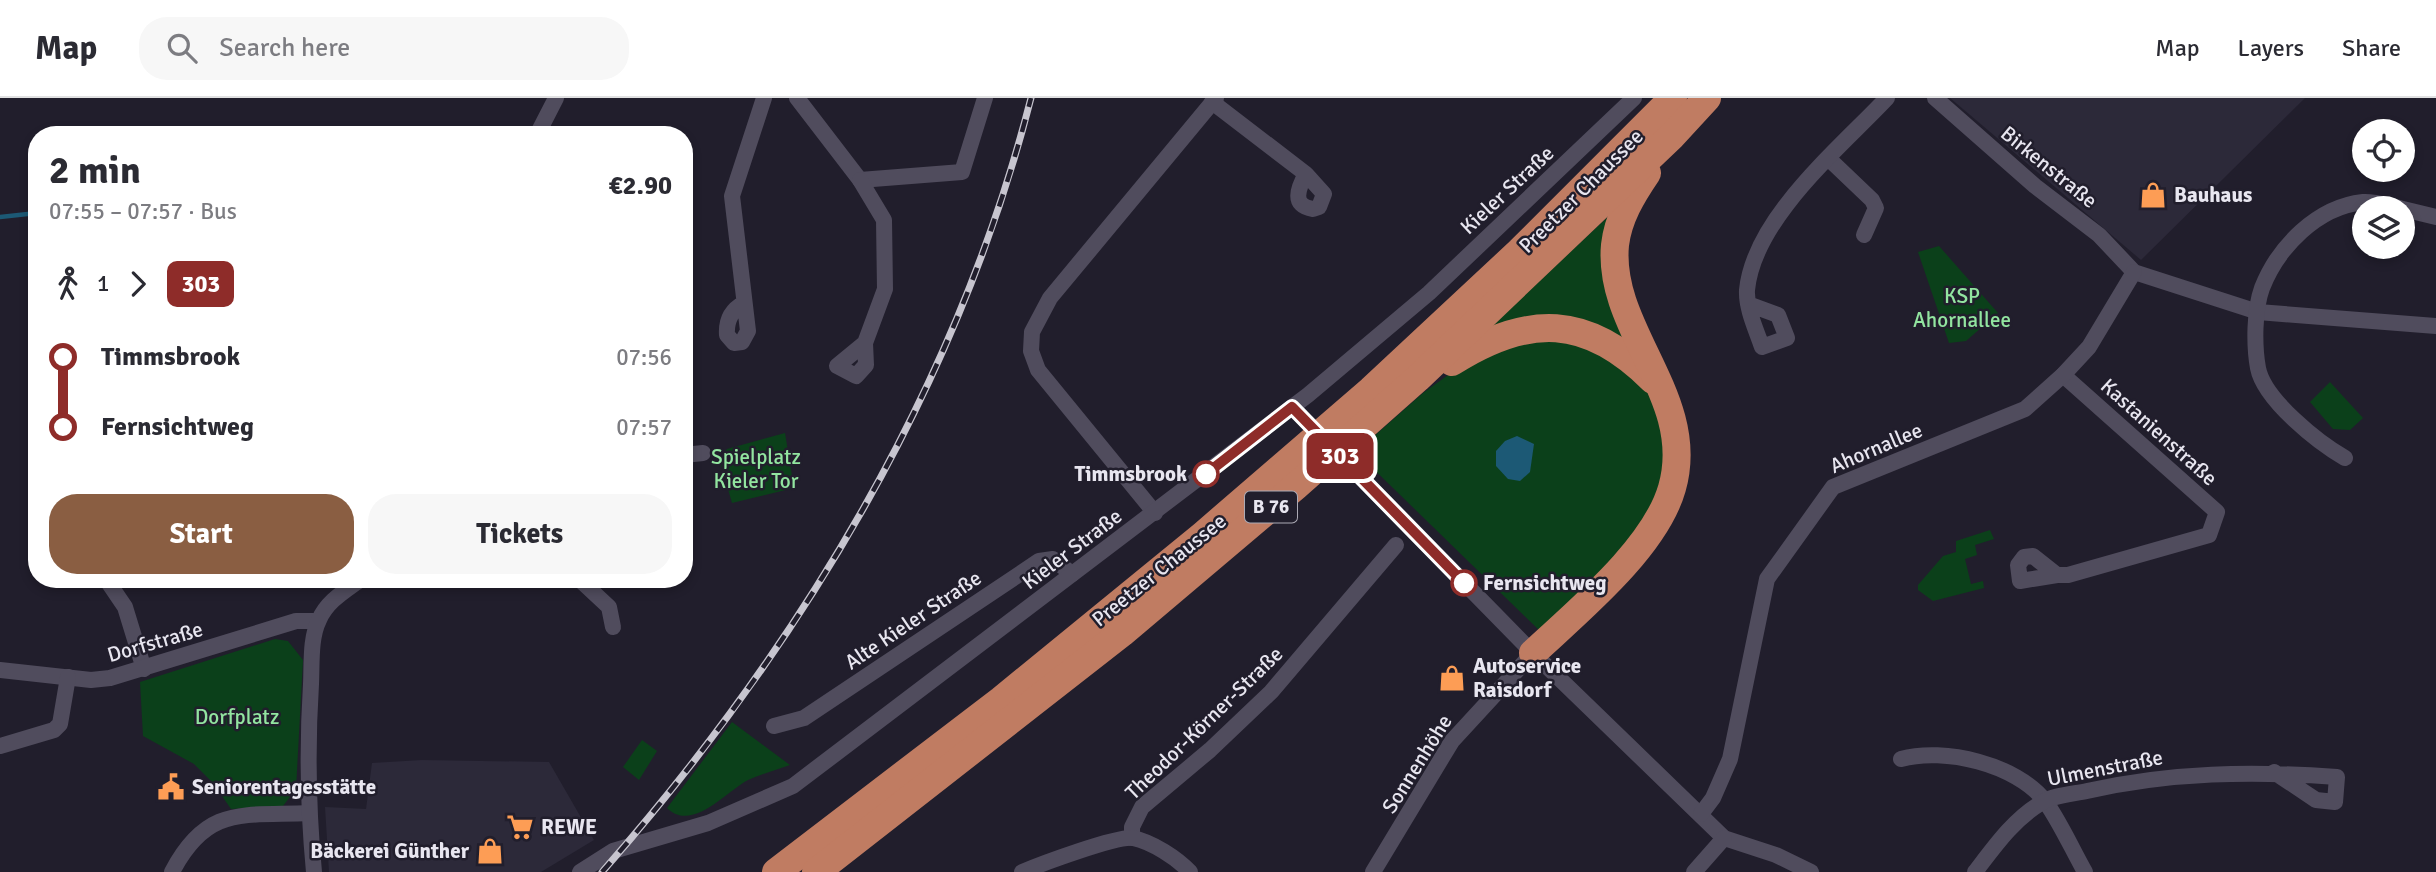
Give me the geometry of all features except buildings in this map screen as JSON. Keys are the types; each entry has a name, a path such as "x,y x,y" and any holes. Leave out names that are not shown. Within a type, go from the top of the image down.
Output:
{"highway":[{"name":"Preetzer Chaussee","path":"776,872 1001,700 1203,535 1371,390 1510,260 1673,98"},
{"name":"Preetzer Chaussee","path":"816,872 1170,593 1418,378 1672,136 1707,98"},
{"name":"B 76","path":"1533,653 1635,553 1662,512 1672,488 1677,452 1671,412 1621,296 1615,247 1629,201 1672,136"},
{"name":"B 76","path":"1418,378 1437,372 1481,343 1511,332 1547,326 1580,330 1608,342 1660,387"}],"street":[{"path":"542,126 556,98"},
{"path":"744,303 732,196 764,98"},
{"path":"797,98 860,180 884,220 885,289 865,343"},
{"path":"860,180 962,172 985,98"},
{"name":"Kieler Straße","path":"580,872 613,851 708,823 793,786 1072,574 1298,412 1429,293 1634,98"},
{"path":"1748,304 1753,266 1763,241 1779,215 1887,98"},
{"name":"Birkenstraße","path":"1934,98 2035,186 2099,235 2134,272"},
{"path":"1155,513 1038,370 1031,351 1032,332 1057,290 1214,100 1306,174"},
{"path":"1829,159 1872,200 1876,208 1864,235"},
{"path":"2346,458 2320,444 2268,391 2258,369 2258,312 2262,288 2284,251 2302,229 2320,217 2352,206"},
{"path":"2415,212 2436,217"},
{"path":"2134,272 2258,312 2436,326"},
{"name":"Ahornallee","path":"1701,814 1713,798 1730,759 1767,579 1833,487 2025,409 2063,375 2089,346 2134,272"},
{"name":"Kastanienstraße","path":"2057,575 2208,535 2217,512 2063,375"},
{"path":"1298,412 1533,653 1724,838 1776,855 1791,868 1811,872"},
{"path":"693,454 703,453"},
{"name":"Theodor-Körner-Straße","path":"1132,838 1132,827 1142,807 1210,750 1271,692 1396,545"},
{"name":"Alte Kieler Straße","path":"774,726 804,718 1039,561 1053,559 1072,574"},
{"path":"112,588 125,607 144,669"},
{"path":"314,872 309,813 308,732 312,651 318,621 331,601 349,588"},
{"path":"589,588 609,607 613,627"},
{"name":"Dorfstraße","path":"0,670 91,680 144,669 296,621 318,621"},
{"name":"Sonnenhöhe","path":"1373,872 1452,741 1533,653"},
{"path":"0,746 54,730 60,724 68,677"},
{"path":"1901,759 1923,753 1978,762 2022,781 2044,800 2085,872"},
{"name":"Ulmenstraße","path":"1975,872 2016,820 2044,800 2137,779 2221,772 2274,772"},
{"path":"172,872 186,845 209,824 233,817 309,813"},
{"path":"1022,872 1069,853 1132,838 1178,860 1190,872"},
{"path":"1694,872 1724,838"}],"shaded area":[{"name":"Bauhaus","path":"1950,98 2305,98 2141,260"},
{"path":"422,760 549,762 594,840 541,872 329,872 325,807 366,809 372,763"}],"green space":[{"path":"1614,211 1627,347 1486,331"},
{"name":"KSP Ahornallee","path":"1939,246 1998,313 1966,341 1949,343 1918,252"},
{"path":"1570,335 1629,367 1644,384 1661,421 1666,459 1660,489 1630,542 1540,631 1356,452 1423,393 1483,350"},
{"path":"2330,382 2363,418 2350,430 2333,429 2310,402"},
{"name":"Spielplatz Kieler Tor","path":"785,433 794,488 732,503 719,458 727,449"},
{"path":"1990,530 1994,539 1975,545 1977,555 1965,559 1971,584 1983,581 1984,588 1933,601 1918,590 1918,585 1943,556 1956,552 1956,541"},
{"name":"Dorfplatz","path":"275,639 288,641 303,660 296,789 283,806 231,809 213,783 194,764 143,736 140,682"},
{"path":"732,722 790,765 748,780 698,813 687,816 667,808"},
{"path":"642,740 657,751 639,780 623,767"}],"water":[{"path":"1517,436 1534,444 1530,472 1520,481 1508,479 1496,466 1496,451 1505,441"}],"waterway":[{"path":"0,217 28,214"}],"railway":[{"path":"602,872 674,786 742,697 805,605 863,510 915,411 960,310 999,205 1031,98"}],"bus line":[{"name":"303","path":"1206,474 1292,407 1464,583"}],"place":[{"name":"Bauhaus","path":"2153,195"},
{"name":"Timmsbrook","path":"1206,474"},
{"name":"Fernsichtweg","path":"1464,583"},
{"name":"Autoservice Raisdorf","path":"1452,678"},
{"name":"Seniorentagesstätte","path":"171,787"},
{"name":"REWE","path":"520,827"},
{"name":"Bäckerei Günther","path":"490,851"}]}
